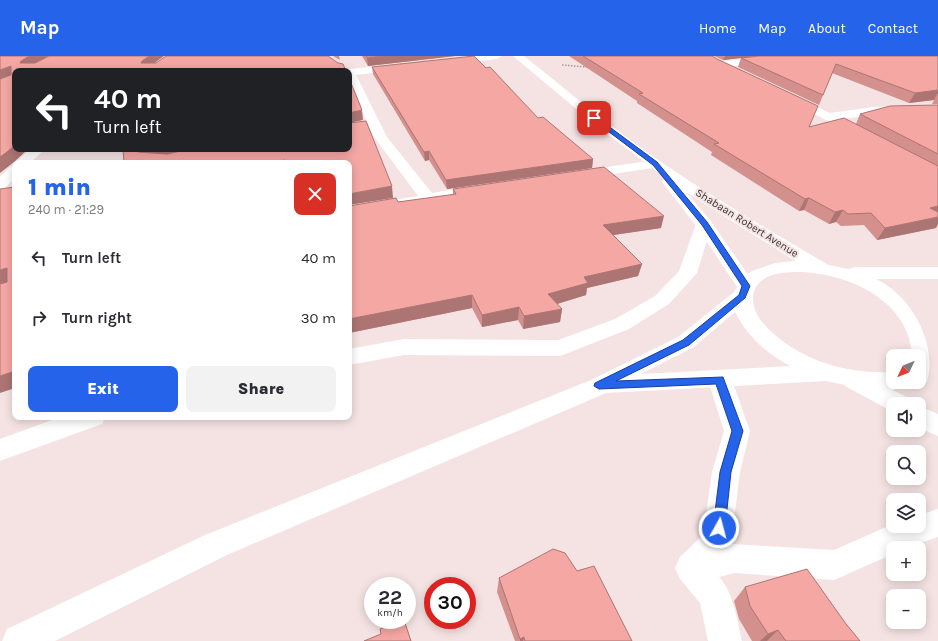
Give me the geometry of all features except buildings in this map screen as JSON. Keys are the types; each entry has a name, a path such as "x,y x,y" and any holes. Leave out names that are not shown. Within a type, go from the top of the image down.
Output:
{"main road":[{"path":"435,63 497,56"},
{"name":"Shabaan Robert Avenue","path":"518,56 570,99 655,164 736,219 820,268"},
{"path":"743,76 714,62 794,56"},
{"path":"352,71 412,66"},
{"path":"352,80 376,124 381,137 428,198"},
{"path":"782,94 830,117 876,143"},
{"path":"830,117 873,111 938,109"},
{"path":"362,126 376,124"},
{"path":"25,160 35,152"},
{"path":"563,177 655,164"},
{"name":"Shabaan Robert Avenue","path":"655,164 704,224 744,291 744,309 751,322 763,336 780,350 803,363 828,373"},
{"path":"0,185 12,173"},
{"path":"352,211 496,188"},
{"path":"0,194 12,192"},
{"path":"352,356 404,347 560,348 622,324 662,300 688,273 704,224"},
{"path":"19,641 216,545 599,386 686,342 744,291 754,277 772,270 800,266 820,268 842,273 863,280 902,300 926,322 938,348 932,366 926,371"},
{"path":"842,273 938,273"},
{"path":"599,386 828,373 854,380 886,382"},
{"path":"691,568 717,542 726,472 737,431 720,380"},
{"path":"854,380 886,397"},
{"path":"0,450 85,420"},
{"path":"926,420 938,426"},
{"path":"691,568 735,558 834,565 913,530 938,523"},
{"path":"691,568 714,596 725,641"}],"path":[{"path":"529,66 556,64 590,67"}],"route":[{"path":"594,118 655,164 704,224 746,286 742,296 686,342 599,386 720,380 737,431 726,472 719,528"}]}
